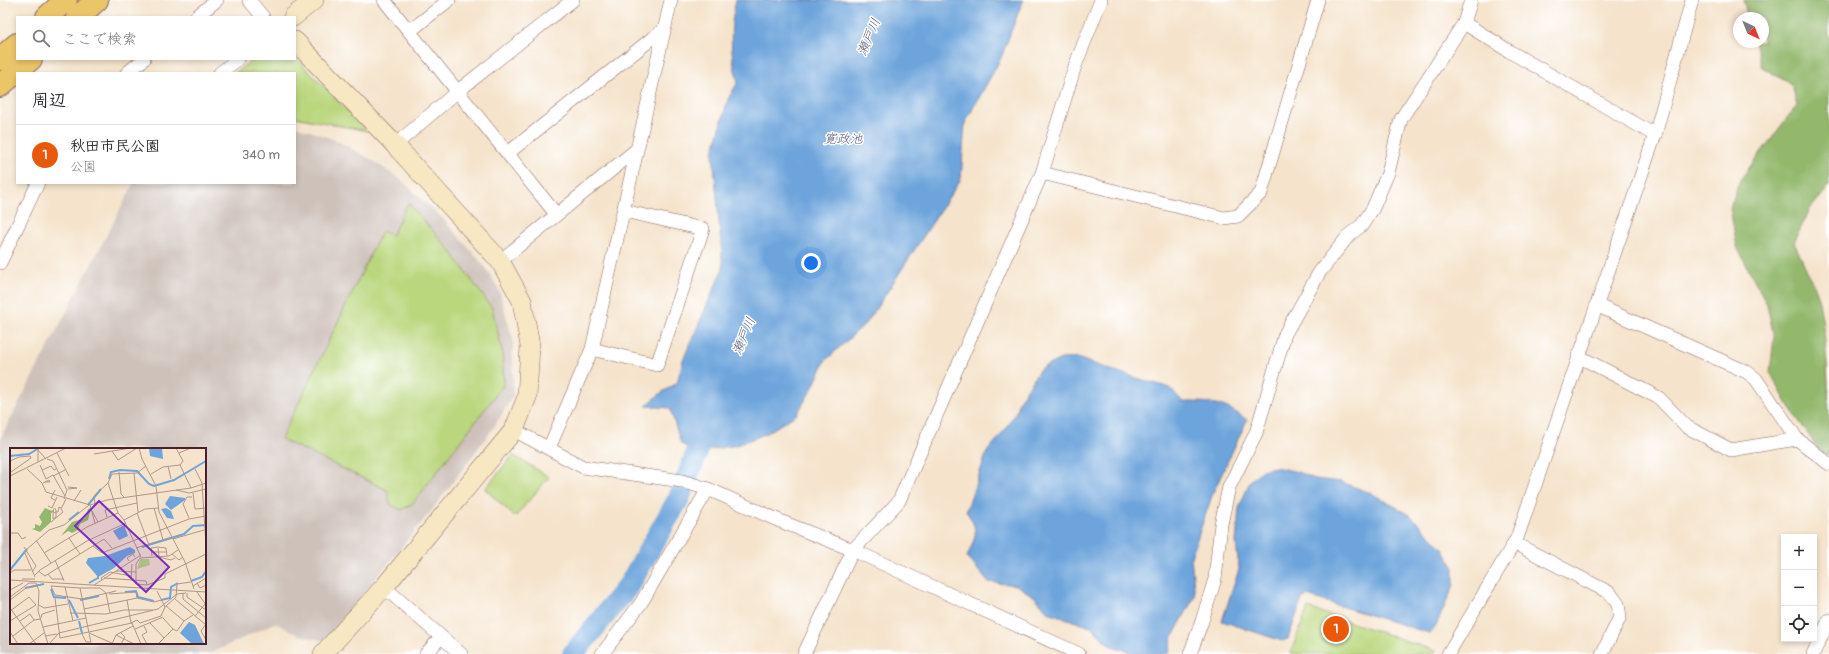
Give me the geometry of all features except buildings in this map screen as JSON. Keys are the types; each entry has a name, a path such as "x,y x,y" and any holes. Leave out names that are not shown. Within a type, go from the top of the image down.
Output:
{"highway":[{"path":"48,16 66,0"},
{"path":"79,16 97,0"},
{"path":"0,59 16,45"},
{"path":"16,72 30,60"},
{"path":"0,86 16,72"}],"street":[{"path":"197,16 217,0"},
{"path":"249,0 262,16"},
{"path":"294,16 314,0"},
{"path":"384,0 556,214"},
{"path":"410,31 449,0"},
{"path":"395,145 458,91 573,0"},
{"path":"549,448 592,348 671,0"},
{"path":"804,654 854,550 899,500 1042,173 1075,66 1101,0"},
{"path":"1042,173 1224,218 1238,216 1261,193 1318,0"},
{"path":"1190,654 1215,579 1221,524 1229,487 1256,433 1285,334 1319,273 1350,235 1362,225 1373,208 1388,173 1401,119 1464,23 1471,0"},
{"path":"1448,654 1514,543 1655,135 1692,0"},
{"path":"1464,23 1509,51 1655,135"},
{"path":"508,153 664,29"},
{"path":"296,42 395,145 500,261 522,301 530,346 528,397 514,430 384,587 323,654"},
{"path":"128,72 143,60"},
{"path":"221,72 237,60"},
{"path":"500,261 636,150"},
{"path":"0,263 38,184"},
{"path":"592,348 658,365 703,229 624,211"},
{"path":"1596,305 1747,372 1756,379 1797,439 1829,464"},
{"path":"1578,356 1659,398 1687,427 1730,450 1797,439"},
{"path":"514,430 583,467 682,481 708,489 780,521 854,550 1079,654"},
{"path":"602,654 641,603 708,489"},
{"path":"1514,543 1610,594 1618,604 1620,617 1602,654"},
{"path":"384,587 461,654"},
{"path":"1813,654 1829,620"},
{"path":"426,654 441,637"}],"shaded area":[{"path":"296,126 336,140 372,160 400,179 445,221 486,268 499,290 513,340 513,395 494,427 435,506 325,641 299,635 275,623 209,654 0,654 0,439 133,184 296,184"}],"green space":[{"path":"1743,0 1829,0 1829,187 1810,209 1794,242 1819,302 1825,340 1828,378 1829,455 1818,449 1787,403 1770,372 1774,338 1767,304 1737,247 1730,208 1740,180 1797,105 1792,85 1762,67 1757,48 1769,48 1769,12 1746,12"},
{"path":"296,58 367,131 296,117 296,72 236,72 253,60 296,60"},
{"path":"408,203 449,249 492,308 502,350 504,384 413,503 402,510 391,505 387,490 281,439 382,231 392,235"},
{"path":"513,455 549,477 515,517 485,489"},
{"path":"1308,608 1436,651 1434,654 1290,654"}],"water":[{"name":"寛政池","path":"736,0 1023,0 1001,58 965,123 961,179 868,321 825,361 813,387 797,414 767,433 737,445 696,452 681,444 670,408 646,406 661,393 677,383 683,360 723,268 713,153 728,99 738,82 733,61 731,41 732,21"},
{"path":"1077,358 1170,388 1183,402 1202,402 1224,406 1247,420 1213,493 1191,557 1195,596 1172,638 1169,654 1137,654 1109,645 1093,628 1048,612 1035,597 1016,585 988,582 967,557 973,543 975,529 966,511 987,452 1005,430 1018,408 1019,401 1040,369 1061,359"},
{"path":"1275,467 1298,472 1315,479 1341,482 1371,493 1410,515 1442,547 1454,568 1454,585 1435,628 1429,633 1307,596 1302,599 1288,639 1282,641 1222,621 1239,569 1236,542 1239,508 1250,481 1262,470"}],"waterway":[{"name":"瀬戸川","path":"573,654 629,585 679,498 708,424"}],"place":[{"name":"秋田市民公園","path":"1336,629"}]}
